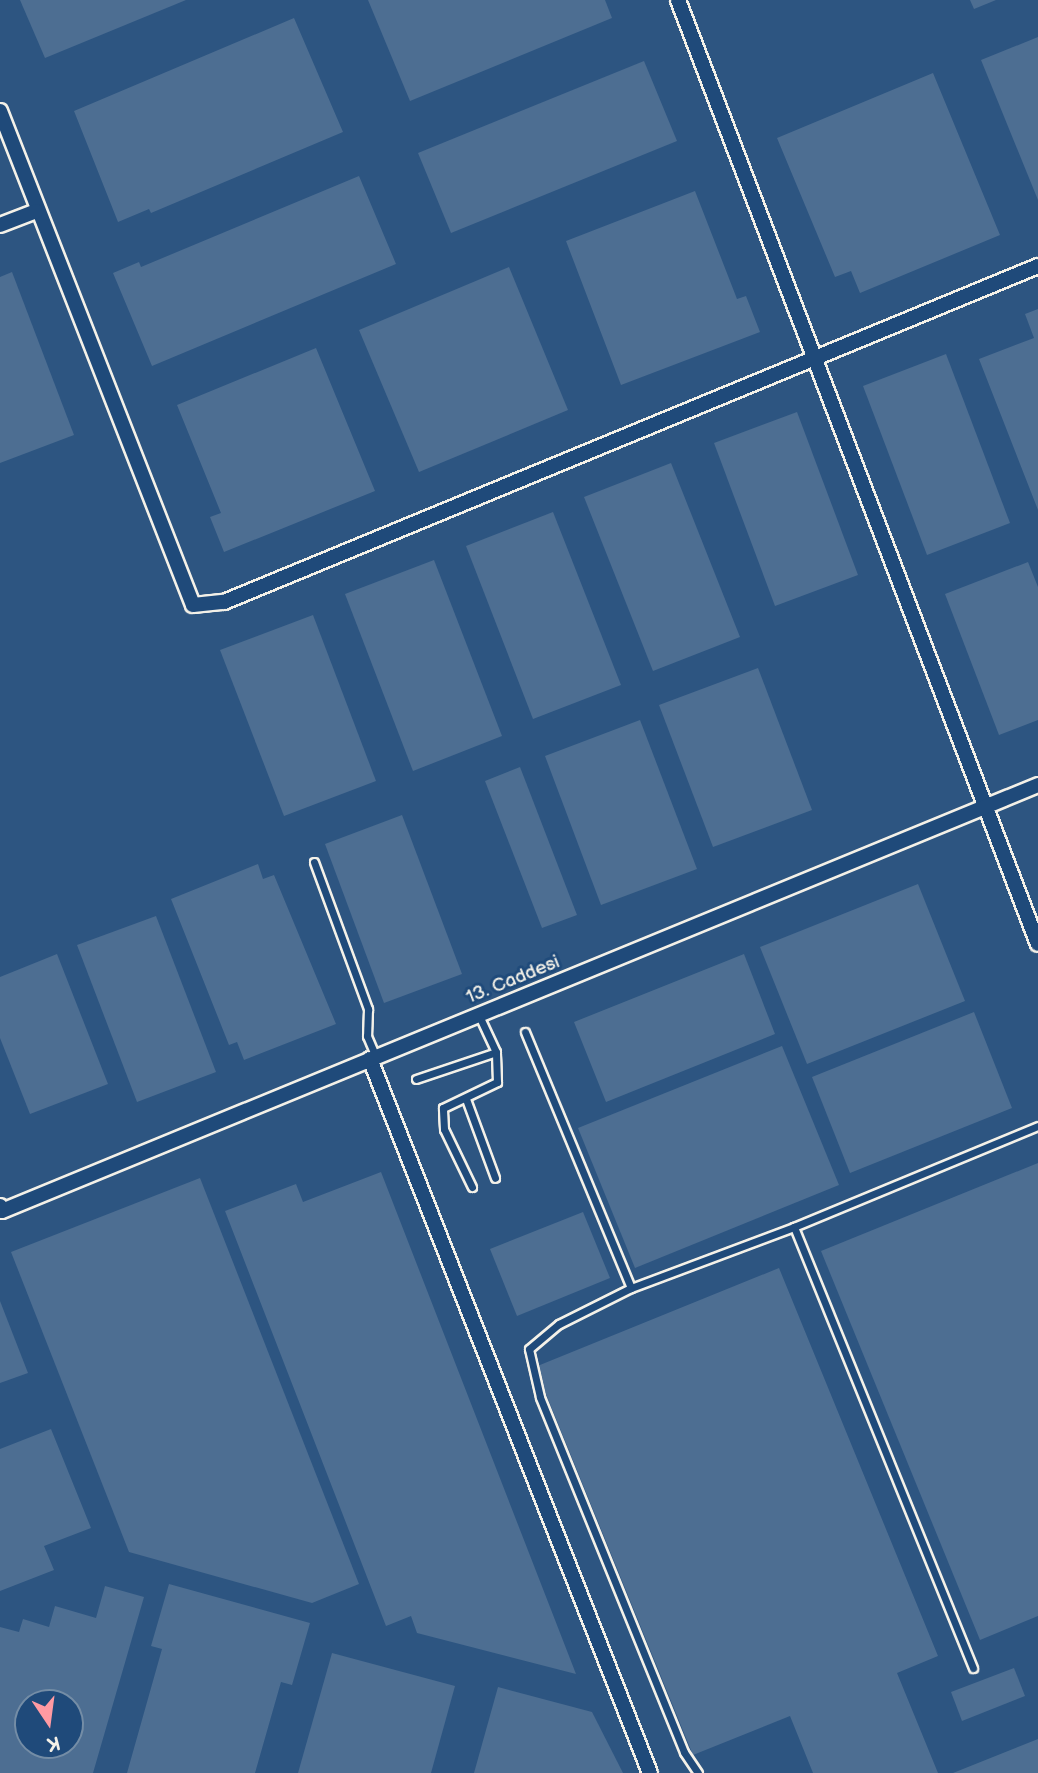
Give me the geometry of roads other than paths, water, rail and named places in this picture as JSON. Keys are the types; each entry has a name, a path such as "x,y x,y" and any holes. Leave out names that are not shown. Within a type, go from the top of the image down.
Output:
{"street":[{"path":"678,0 1038,944"},
{"path":"0,111 36,211 193,605 224,602 1038,266"},
{"path":"0,225 36,211"},
{"name":"13. Caddesi","path":"1,1209 1038,785"},
{"path":"373,1058 650,1773"}],"lane":[{"path":"314,862 368,1009 367,1036 373,1058"},
{"path":"472,1186 444,1129 443,1108 497,1082 496,1052 479,1015"},
{"path":"525,1032 631,1288"},
{"path":"416,1079 496,1052"},
{"path":"466,1099 495,1178"},
{"path":"698,1773 684,1752 545,1410 529,1349 559,1324 631,1288 794,1227 1038,1126"},
{"path":"794,1227 973,1668"}]}
